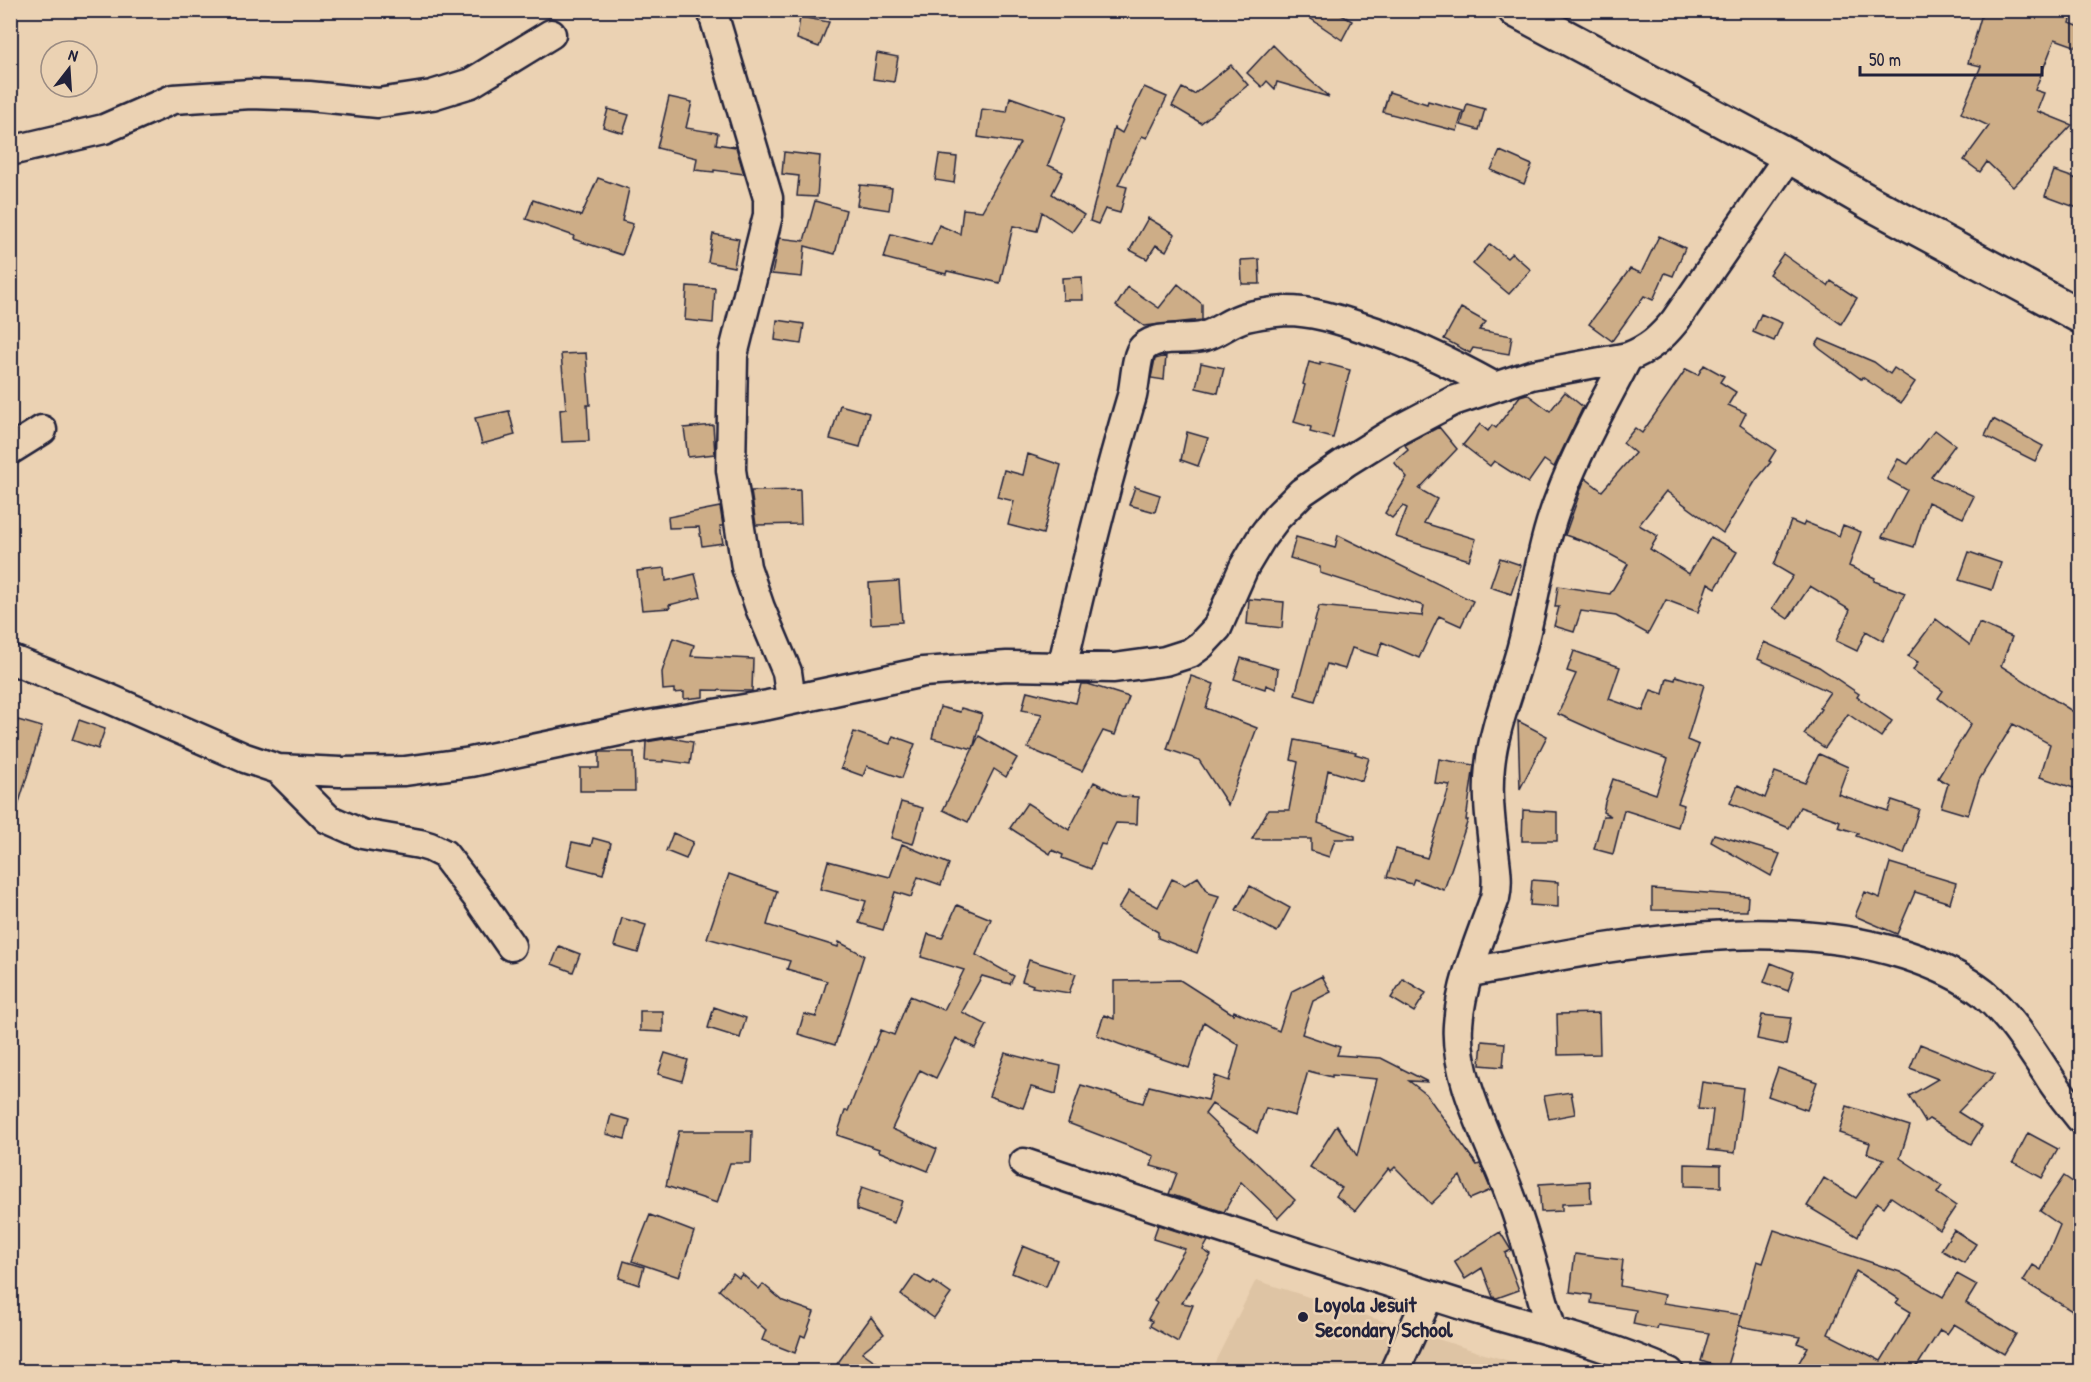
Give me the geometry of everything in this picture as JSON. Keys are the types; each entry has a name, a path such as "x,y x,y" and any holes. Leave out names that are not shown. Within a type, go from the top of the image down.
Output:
{"main road":[{"path":"1515,10 1789,156 1872,204 2080,316"}],"street":[{"path":"712,10 768,198 768,215 733,355 731,470 747,567 760,608 787,672 791,700"},
{"path":"10,151 104,129 173,99 251,94 309,96 378,103 432,95 471,83 551,34"},
{"path":"10,659 101,695 235,754 278,769 340,772 405,771 471,762 923,672 1007,666 1114,668 1165,661 1190,653 1217,628 1244,567 1276,517 1302,492 1394,432 1453,401 1493,386 1531,375 1628,357 1642,352 1660,339 1675,321 1789,156"},
{"path":"1062,668 1104,490 1133,389 1140,353 1144,347 1161,340 1205,336 1226,324 1249,316 1286,311 1311,313 1399,340 1448,361 1493,386"},
{"path":"1552,1331 1511,1196 1475,1106 1460,1057 1459,1017 1461,996 1498,885 1490,818 1488,787 1490,764 1494,741 1523,641 1541,555 1560,497 1577,456 1628,357"},
{"path":"10,450 42,430"},
{"path":"278,769 328,819 362,834 420,844 444,854 511,946"},
{"path":"1470,972 1656,941 1810,935 1880,947 1939,966 1982,993 2019,1030 2049,1077 2080,1118"},
{"path":"1024,1163 1264,1244 1552,1331 1669,1371"},
{"path":"1394,1371 1429,1295"}],"shaded area":[{"name":"Loyola Jesuit Secondary School","path":"1256,1280 1481,1353 1546,1371 1210,1372"}],"building":[{"path":"1298,10 1333,10 1352,21 1342,40"},
{"path":"1983,10 2074,10 2070,23 2080,27 2080,48 2055,39 2035,90 2044,93 2037,111 2072,125 2013,187 1987,162 1980,172 1964,160 1989,126 1961,113 1981,66 1968,63"},
{"path":"800,17 829,22 819,47 797,39"},
{"path":"1273,45 1329,97 1277,82 1275,89 1267,81 1262,87 1247,73"},
{"path":"877,53 898,57 894,82 873,79"},
{"path":"1231,65 1248,85 1201,123 1172,106 1182,88 1194,94"},
{"path":"1144,87 1167,97 1147,138 1142,136 1118,185 1127,187 1120,213 1105,209 1098,224 1090,221 1114,128 1122,133"},
{"path":"1389,92 1427,104 1428,101 1463,111 1457,131 1383,112"},
{"path":"669,97 692,102 686,128 718,133 716,144 736,147 744,174 695,170 697,158 657,148"},
{"path":"1010,97 1066,117 1048,165 1063,172 1052,194 1084,215 1072,232 1042,212 1037,231 1013,226 1000,283 947,271 946,274 884,258 891,234 931,245 939,225 960,234 963,209 982,211 1020,143 978,137 982,109 1007,112"},
{"path":"1467,104 1485,109 1479,130 1461,125"},
{"path":"608,109 629,115 623,133 603,127"},
{"path":"1500,151 1532,165 1524,184 1491,170"},
{"path":"784,152 820,156 817,197 797,196 799,176 782,174"},
{"path":"939,155 957,157 954,183 935,180"},
{"path":"2054,171 2080,180 2080,209 2045,196"},
{"path":"598,178 629,189 622,221 633,224 622,255 573,239 574,236 526,219 533,200 581,216"},
{"path":"860,185 892,188 889,210 857,205"},
{"path":"815,201 846,210 835,254 805,246 802,277 772,274 779,238 804,241"},
{"path":"1148,218 1175,234 1166,251 1156,245 1147,259 1130,250"},
{"path":"713,234 739,239 734,267 708,262"},
{"path":"1659,236 1685,248 1673,276 1665,273 1653,300 1644,296 1612,341 1589,324 1630,269 1641,273"},
{"path":"1490,244 1507,258 1512,253 1531,270 1509,294 1473,264"},
{"path":"1783,254 1828,286 1831,281 1857,298 1841,324 1769,274"},
{"path":"1259,259 1260,284 1242,284 1241,260"},
{"path":"1082,277 1083,300 1063,300 1062,278"},
{"path":"1178,284 1202,304 1202,320 1144,326 1116,306 1128,287 1159,308"},
{"path":"687,286 715,288 713,323 685,320"},
{"path":"1461,308 1486,322 1479,330 1512,336 1509,354 1473,348 1470,353 1444,339"},
{"path":"1761,314 1782,323 1774,341 1753,332"},
{"path":"777,320 804,324 801,344 775,340"},
{"path":"1820,339 1874,362 1890,374 1894,368 1915,382 1901,403 1862,377 1861,379 1820,349 1816,345"},
{"path":"586,353 590,405 587,405 589,441 562,442 560,410 566,409 561,354"},
{"path":"1166,356 1164,380 1151,378 1155,359"},
{"path":"1309,362 1320,365 1320,362 1350,370 1333,438 1310,432 1311,427 1294,422"},
{"path":"1201,363 1224,368 1218,393 1196,388"},
{"path":"1704,365 1724,376 1720,382 1736,392 1728,405 1746,413 1740,425 1776,450 1769,461 1771,462 1756,480 1723,533 1666,491 1639,525 1658,536 1650,549 1689,574 1711,537 1737,552 1716,588 1708,583 1698,612 1666,600 1648,634 1616,616 1581,611 1574,632 1554,626 1559,607 1555,607 1558,586 1610,594 1628,564 1591,544 1565,535 1585,478 1602,491 1635,453 1623,443 1635,428 1642,433 1686,369 1698,375"},
{"path":"1565,392 1583,407 1554,467 1544,460 1528,483 1494,461 1490,466 1463,445 1480,424 1488,431 1492,425 1496,428 1520,396 1527,394 1550,411"},
{"path":"840,405 869,413 860,447 830,439"},
{"path":"509,411 515,435 482,444 475,418"},
{"path":"1993,419 2043,446 2035,461 1985,436"},
{"path":"713,425 715,454 688,457 684,428"},
{"path":"1439,427 1457,449 1419,489 1437,499 1424,523 1476,539 1469,560 1396,537 1407,508 1403,506 1392,518 1385,513 1407,477 1394,462 1408,450 1405,445"},
{"path":"1935,430 1955,445 1931,477 1974,496 1963,518 1928,502 1914,547 1882,537 1907,490 1887,479 1898,459 1908,464"},
{"path":"1187,432 1208,438 1198,466 1181,460"},
{"path":"1028,454 1061,465 1043,534 1008,525 1014,501 997,497 1004,470 1023,475"},
{"path":"1135,487 1160,495 1155,512 1129,505"},
{"path":"800,490 801,524 756,525 751,491"},
{"path":"720,507 723,543 702,546 699,527 669,528 668,517"},
{"path":"1791,521 1803,526 1805,522 1839,536 1843,525 1861,532 1849,566 1875,578 1874,581 1905,593 1883,641 1866,631 1857,651 1836,641 1850,610 1810,586 1788,619 1772,608 1793,576 1774,565"},
{"path":"1338,535 1473,601 1461,626 1439,616 1419,658 1382,642 1378,656 1352,648 1345,669 1327,664 1315,701 1295,695 1319,606 1422,616 1424,606 1320,573 1320,567 1290,558 1296,537 1335,548"},
{"path":"1969,552 2001,563 1992,590 1959,580"},
{"path":"1500,558 1521,565 1511,594 1490,587"},
{"path":"665,568 666,581 695,574 701,597 669,605 670,608 642,610 637,571"},
{"path":"899,581 902,622 871,624 869,583"},
{"path":"1249,599 1284,602 1282,628 1247,624"},
{"path":"1936,619 1970,645 1979,623 2012,637 2001,666 2080,716 2080,790 2040,777 2050,744 2013,724 1979,780 1968,815 1941,807 1948,784 1938,778 1971,724 1938,698 1943,691 1913,670 1918,662 1908,656"},
{"path":"673,638 694,645 691,656 753,659 752,691 703,690 703,697 684,699 684,692 674,693 674,689 663,690 662,672"},
{"path":"1764,642 1819,667 1859,694 1857,697 1892,721 1881,737 1848,714 1825,748 1804,734 1830,692 1758,659"},
{"path":"1574,651 1620,667 1609,699 1643,711 1651,690 1663,694 1667,678 1675,680 1676,676 1704,685 1687,740 1699,745 1678,803 1684,805 1678,827 1624,810 1613,854 1594,849 1603,816 1611,816 1603,812 1613,779 1656,794 1668,759 1618,741 1558,714 1576,674 1567,671"},
{"path":"1241,658 1278,669 1276,689 1266,685 1265,689 1234,679"},
{"path":"1191,676 1214,684 1206,708 1257,728 1228,805 1199,760 1167,749"},
{"path":"1081,684 1088,684 1129,697 1115,735 1103,731 1082,771 1028,748 1042,714 1022,710 1027,691 1076,703"},
{"path":"940,707 960,712 961,708 982,714 973,749 932,738"},
{"path":"18,720 42,727 15,816 10,815 10,747"},
{"path":"79,720 105,729 98,749 72,740"},
{"path":"1518,721 1547,736 1520,789"},
{"path":"854,732 890,744 893,736 915,744 902,778 867,766 863,776 841,768"},
{"path":"979,736 1017,758 1006,777 994,769 968,822 943,810"},
{"path":"670,738 693,742 690,764 663,760 663,762 645,761 646,742"},
{"path":"1295,740 1356,752 1355,754 1369,758 1362,781 1328,770 1318,823 1355,836 1355,839 1335,839 1329,857 1311,851 1311,839 1252,839 1268,810 1289,810 1298,762 1291,760"},
{"path":"599,752 634,752 635,791 580,791 580,768 599,768"},
{"path":"1819,754 1848,767 1838,794 1888,811 1892,800 1919,809 1904,854 1856,836 1858,833 1838,827 1840,821 1800,807 1789,828 1730,803 1738,785 1765,798 1775,772 1805,783"},
{"path":"1439,759 1474,765 1466,820 1468,820 1444,890 1414,879 1412,884 1387,877 1396,849 1427,858 1450,785 1435,783"},
{"path":"1094,782 1121,796 1138,797 1137,824 1116,823 1105,845 1101,844 1091,869 1062,858 1063,855 1052,850 1050,854 1010,828 1027,803 1069,830"},
{"path":"901,802 923,808 913,844 891,838"},
{"path":"1523,810 1557,812 1557,841 1522,841"},
{"path":"673,833 693,842 686,859 666,851"},
{"path":"1714,834 1780,854 1771,876 1711,842"},
{"path":"593,838 611,843 603,874 567,865 572,842 591,846"},
{"path":"902,844 949,864 941,885 918,877 911,897 895,892 883,930 859,923 866,901 820,889 828,861 890,877"},
{"path":"1890,863 1956,883 1950,903 1915,892 1897,934 1855,916 1865,892 1880,898"},
{"path":"729,874 777,891 767,925 838,947 839,942 864,955 835,1045 798,1034 804,1014 816,1017 827,981 787,969 790,961 707,938"},
{"path":"1198,877 1209,893 1219,896 1197,953 1158,938 1158,932 1118,909 1129,891 1158,907 1172,879 1185,885"},
{"path":"1532,880 1558,882 1558,907 1530,905"},
{"path":"1250,886 1290,908 1277,932 1236,910"},
{"path":"1652,889 1748,896 1747,911 1652,910"},
{"path":"957,905 991,919 976,955 1014,976 1010,984 982,976 962,1012 987,1025 975,1048 956,1038 936,1078 920,1070 892,1129 937,1149 928,1171 878,1151 879,1149 837,1135 845,1111 848,1111 881,1030 894,1035 910,996 944,1010 964,970 921,957 928,934 942,938"},
{"path":"622,918 646,925 638,953 614,946"},
{"path":"559,946 580,954 573,972 552,964"},
{"path":"1029,960 1076,974 1069,993 1032,987 1033,985 1022,981"},
{"path":"1771,963 1794,972 1788,991 1764,982"},
{"path":"1322,976 1331,992 1313,1001 1302,1034 1340,1047 1337,1055 1381,1058 1428,1082 1409,1081 1426,1094 1477,1165 1480,1164 1491,1190 1470,1199 1460,1176 1431,1204 1395,1167 1391,1171 1389,1168 1355,1211 1336,1196 1342,1188 1310,1167 1337,1125 1357,1156 1377,1079 1332,1075 1332,1077 1308,1071 1295,1116 1266,1108 1257,1133 1212,1104 1205,1114 1295,1200 1278,1218 1241,1182 1224,1212 1169,1194 1177,1173 1151,1166 1154,1156 1068,1123 1081,1085 1143,1103 1149,1086 1208,1100 1215,1076 1229,1081 1239,1045 1204,1022 1189,1068 1097,1035 1104,1015 1114,1019 1114,981 1180,980 1233,1014 1234,1011 1279,1031 1292,991"},
{"path":"1403,979 1426,993 1414,1012 1391,998"},
{"path":"714,1007 746,1018 740,1038 708,1028"},
{"path":"640,1011 663,1011 663,1032 640,1031"},
{"path":"1599,1013 1600,1054 1558,1055 1557,1014"},
{"path":"1762,1015 1791,1018 1786,1045 1757,1039"},
{"path":"1482,1041 1505,1043 1503,1067 1480,1065"},
{"path":"1920,1044 1995,1074 1958,1112 1982,1127 1971,1144 1929,1119 1925,1122 1909,1096 1938,1079 1910,1068"},
{"path":"665,1053 688,1060 682,1081 658,1074"},
{"path":"1005,1053 1061,1066 1056,1094 1031,1087 1023,1108 989,1096"},
{"path":"1778,1068 1817,1082 1807,1110 1768,1096"},
{"path":"1702,1082 1743,1088 1735,1153 1708,1150 1713,1110 1698,1109"},
{"path":"1571,1092 1575,1114 1549,1119 1544,1096"},
{"path":"1847,1106 1910,1126 1900,1158 1942,1186 1937,1193 1956,1206 1940,1230 1891,1197 1884,1207 1877,1202 1864,1221 1858,1237 1807,1206 1824,1178 1856,1198 1884,1159 1867,1153 1870,1143 1839,1133"},
{"path":"611,1115 630,1120 625,1139 606,1134"},
{"path":"679,1131 752,1131 751,1163 730,1163 717,1203 666,1186"},
{"path":"2028,1133 2058,1149 2042,1178 2013,1162"},
{"path":"1685,1164 1721,1165 1721,1187 1685,1186"},
{"path":"2064,1176 2080,1187 2080,1316 2023,1281 2033,1265 2041,1270 2060,1225 2040,1211"},
{"path":"1590,1181 1591,1203 1562,1204 1562,1211 1541,1212 1539,1184"},
{"path":"862,1187 902,1201 894,1223 857,1210"},
{"path":"650,1215 694,1232 679,1277 632,1261"},
{"path":"1158,1225 1208,1241 1203,1250 1211,1255 1182,1303 1193,1305 1178,1342 1150,1326 1152,1321 1148,1319 1157,1303 1154,1301 1185,1249 1153,1239"},
{"path":"1774,1230 1900,1272 1943,1297 1957,1274 1977,1285 1966,1303 2016,1334 2004,1354 1954,1324 1947,1334 1940,1330 1914,1371 1794,1371 1808,1347 1797,1343 1800,1337 1739,1326 1757,1261 1763,1263","holes":["1856,1271 1899,1299 1896,1303 1911,1312 1881,1361 1828,1334"]},
{"path":"1954,1230 1976,1244 1964,1263 1941,1250"},
{"path":"1500,1232 1511,1250 1505,1253 1519,1290 1497,1298 1493,1297 1482,1268 1465,1279 1454,1261"},
{"path":"1023,1246 1057,1260 1046,1287 1012,1273"},
{"path":"1575,1254 1623,1260 1620,1286 1665,1295 1663,1303 1742,1315 1726,1369 1701,1361 1709,1333 1658,1325 1657,1329 1633,1324 1636,1310 1591,1303 1592,1295 1570,1292"},
{"path":"624,1261 644,1267 639,1285 619,1278"},
{"path":"733,1273 739,1278 742,1274 759,1289 763,1284 783,1301 814,1312 805,1337 801,1335 795,1353 762,1340 766,1330 719,1290"},
{"path":"915,1275 931,1285 934,1282 951,1294 934,1318 901,1295"},
{"path":"871,1317 884,1334 862,1352 889,1371 838,1371 840,1367 837,1364"}],"place":[{"name":"Loyola Jesuit Secondary School","path":"1303,1317"}]}
